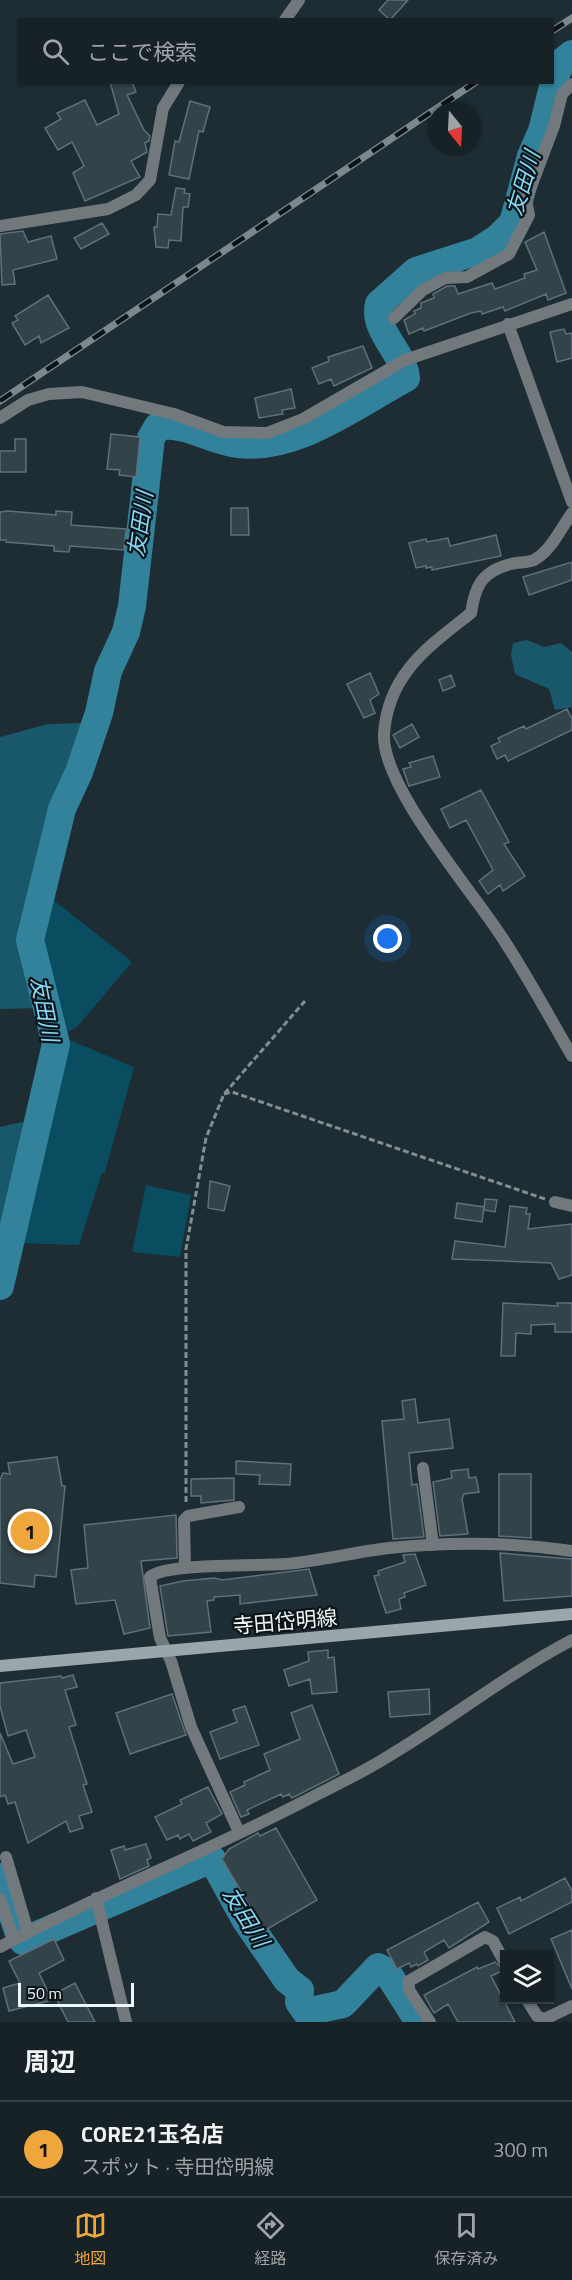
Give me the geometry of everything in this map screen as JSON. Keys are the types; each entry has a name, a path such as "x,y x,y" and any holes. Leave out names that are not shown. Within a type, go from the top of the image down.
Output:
{"main road":[{"name":"寺田岱明線","path":"0,1666 165,1650 321,1639 572,1614"}],"street":[{"path":"286,18 299,0"},
{"path":"0,226 108,209 136,195 150,180 163,108 178,84"},
{"path":"394,318 423,290 446,278 467,277 508,254 529,215 526,200 554,126 562,94 572,84"},
{"path":"0,418 28,400 49,394 82,392 174,414 224,432 267,433 303,419 401,363 508,324 572,304"},
{"path":"508,324 572,502"},
{"path":"572,513 546,550 533,561 511,564 489,573 475,588 471,613 430,644 406,669 391,702 384,736 393,773 406,800 505,941 572,1056"},
{"path":"555,1202 572,1206"},
{"path":"423,1468 433,1545"},
{"path":"185,1567 184,1520 188,1516 239,1507"},
{"path":"239,1832 191,1727 160,1638 150,1577 154,1573 185,1567 289,1564 433,1545 488,1544 572,1551"},
{"path":"0,1947 28,1932 98,1904 317,1795 392,1754 522,1667 572,1640"},
{"path":"6,1857 28,1932"},
{"path":"0,1899 14,1939"},
{"path":"98,1904 126,2022"},
{"path":"430,2022 409,1990 409,1981 485,1937 493,1941 500,1953"},
{"path":"530,2004 537,2016 545,2019 572,2006"}],"path":[{"path":"188,1516 186,1249 206,1138 224,1094 305,1000"},
{"path":"224,1094 232,1092 555,1202"}],"shaded area":[{"path":"527,640 544,647 561,643 572,652 572,707 555,710 549,689 515,674 511,655 513,643"},
{"path":"85,723 62,786 24,941 39,1008 0,1009 0,737 48,724"},
{"path":"52,899 131,963 77,1027 60,1036 35,941"},
{"path":"60,1038 134,1067 105,1172 101,1175 79,1245 13,1243"},
{"path":"22,1122 30,1132 0,1269 0,1127"},
{"path":"146,1185 191,1195 180,1257 132,1252"}],"building":[{"path":"388,0 408,0 392,18 388,18 379,10"},
{"path":"111,84 133,84 136,92 127,95 144,130 150,136 149,141 145,143 147,152 131,161 140,177 85,201 73,173 84,166 72,142 58,150 45,128 61,119 57,113 85,100 97,125 119,114"},
{"path":"190,101 210,107 203,132 199,131 189,179 169,175 175,141 179,142"},
{"path":"176,188 185,189 184,193 190,194 188,207 183,207 181,241 169,240 168,248 156,247 154,227 157,227 158,214 171,215"},
{"path":"102,223 109,234 81,249 74,238"},
{"path":"23,231 28,242 51,236 57,259 13,270 15,284 2,285 0,234"},
{"path":"544,232 566,293 548,300 546,294 505,311 503,307 482,314 481,311 471,313 424,331 423,328 409,334 404,320 421,308 421,303 434,298 433,294 447,286 455,286 458,294 492,283 495,289 525,278 524,274 537,270 525,242"},
{"path":"48,295 69,328 41,343 39,336 25,345 12,323 18,320 15,316"},
{"path":"564,329 566,334 572,333 572,358 557,362 550,332"},
{"path":"363,346 372,368 334,386 331,379 319,384 312,368 329,361 328,357"},
{"path":"291,389 295,408 282,410 283,414 259,418 255,398"},
{"path":"111,434 140,437 136,477 119,475 120,470 107,469"},
{"path":"15,439 26,439 26,472 0,472 0,451 15,451"},
{"path":"231,508 248,508 249,535 231,535"},
{"path":"56,511 72,512 71,525 126,529 124,550 70,546 69,552 54,551 54,546 0,540 0,512 56,515"},
{"path":"496,535 501,556 432,570 432,567 426,568 426,566 416,568 409,543 426,539 427,542 448,538 450,546"},
{"path":"572,562 572,580 529,595 523,577"},
{"path":"370,673 379,694 370,700 375,713 364,718 347,684"},
{"path":"451,675 455,686 443,691 439,680"},
{"path":"567,709 572,719 572,730 508,761 505,755 497,759 491,746 500,742 498,738 524,726 526,729"},
{"path":"412,724 419,737 400,748 393,735"},
{"path":"433,756 440,777 409,786 403,769 411,767 409,763"},
{"path":"481,790 509,842 504,844 525,876 503,891 500,885 488,894 479,881 493,870 466,820 450,828 441,809"},
{"path":"210,1181 230,1186 224,1211 208,1208"},
{"path":"485,1199 497,1200 495,1212 484,1210"},
{"path":"457,1203 484,1207 482,1222 455,1218"},
{"path":"510,1206 527,1208 526,1214 530,1214 528,1229 572,1224 572,1275 559,1279 551,1263 452,1259 455,1241 505,1247"},
{"path":"503,1303 558,1306 557,1303 572,1303 572,1332 555,1332 555,1324 531,1325 531,1334 516,1333 515,1356 501,1356"},
{"path":"415,1399 418,1423 449,1419 453,1448 409,1453 412,1485 417,1484 424,1537 393,1539 382,1421 404,1419 402,1401"},
{"path":"57,1457 62,1486 65,1486 56,1577 35,1575 34,1587 0,1583 0,1480 3,1473 10,1474 8,1463"},
{"path":"236,1461 291,1464 290,1485 259,1484 260,1475 236,1474"},
{"path":"468,1469 469,1478 476,1477 479,1492 464,1494 462,1499 468,1534 440,1536 433,1482 452,1478 451,1471"},
{"path":"499,1474 531,1474 531,1538 499,1536"},
{"path":"234,1478 234,1500 201,1503 201,1496 191,1496 191,1479"},
{"path":"176,1515 177,1558 141,1561 150,1628 124,1634 115,1600 76,1604 71,1570 88,1568 84,1525"},
{"path":"500,1553 572,1559 572,1596 504,1601"},
{"path":"415,1554 426,1585 404,1593 405,1597 399,1599 401,1609 386,1613 374,1576 379,1575 378,1571 405,1562 403,1555"},
{"path":"309,1569 317,1595 240,1604 240,1595 214,1597 214,1600 207,1601 211,1632 168,1636 160,1586 183,1581 214,1578 222,1580"},
{"path":"328,1650 328,1658 334,1657 337,1692 312,1694 310,1679 289,1686 284,1670 309,1661 308,1652"},
{"path":"73,1675 77,1687 65,1690 76,1725 69,1727 87,1784 83,1785 92,1812 79,1816 83,1828 70,1832 66,1821 28,1843 15,1802 8,1804 5,1795 0,1797 0,1733 13,1764 35,1757 26,1730 8,1736 0,1706 0,1683"},
{"path":"429,1689 430,1714 390,1717 388,1692"},
{"path":"172,1694 186,1735 130,1754 116,1713"},
{"path":"312,1705 339,1774 292,1798 289,1794 283,1797 281,1794 247,1810 249,1814 241,1817 230,1792 245,1785 244,1782 270,1770 264,1754 300,1739 291,1713"},
{"path":"245,1706 259,1745 220,1759 210,1732 237,1722 233,1710"},
{"path":"208,1787 222,1814 206,1823 211,1832 193,1841 189,1834 180,1839 178,1835 167,1840 155,1817 182,1804 180,1800"},
{"path":"276,1828 317,1900 264,1931 222,1859 229,1849 258,1833 260,1836"},
{"path":"146,1844 151,1858 147,1860 149,1866 120,1879 111,1850 124,1846 125,1850"},
{"path":"565,1878 572,1891 572,1902 509,1934 497,1908 520,1897 521,1901"},
{"path":"478,1902 489,1922 449,1948 444,1940 424,1952 428,1960 418,1966 417,1964 411,1967 409,1963 397,1969 387,1950"},
{"path":"572,1930 572,1989 551,1939"},
{"path":"54,1939 64,1960 39,1973 52,2000 9,2011 3,1988 20,1983 9,1961"},
{"path":"495,1962 500,1966 500,1972 491,1976 500,1993 500,2004 506,2004 515,2022 458,2022 448,2004 434,2013 424,1995 477,1967 478,1969"},
{"path":"75,1983 95,2022 68,2022 54,1994"}],"waterway":[{"name":"友田川","path":"554,82 562,62 572,54"},
{"name":"友田川","path":"0,1286 56,1044 30,940 62,809 79,772 99,713 108,671 126,632 132,606 151,438 158,426 168,426 188,429 238,444 260,444 282,440 325,424 406,378 400,360 380,323 379,304 416,271 478,251 498,238 513,223 531,156 542,131 554,84"},
{"name":"友田川","path":"23,1941 212,1859 245,1919 287,1980 300,1990 299,2002 306,2012 343,2004 378,1967 387,1972 419,2022"},
{"name":"友田川","path":"0,1877 18,1931"}],"railway":[{"path":"554,30 572,18"},
{"path":"0,401 473,84"}],"place":[{"name":"CORE21玉名店","path":"30,1531"}]}
